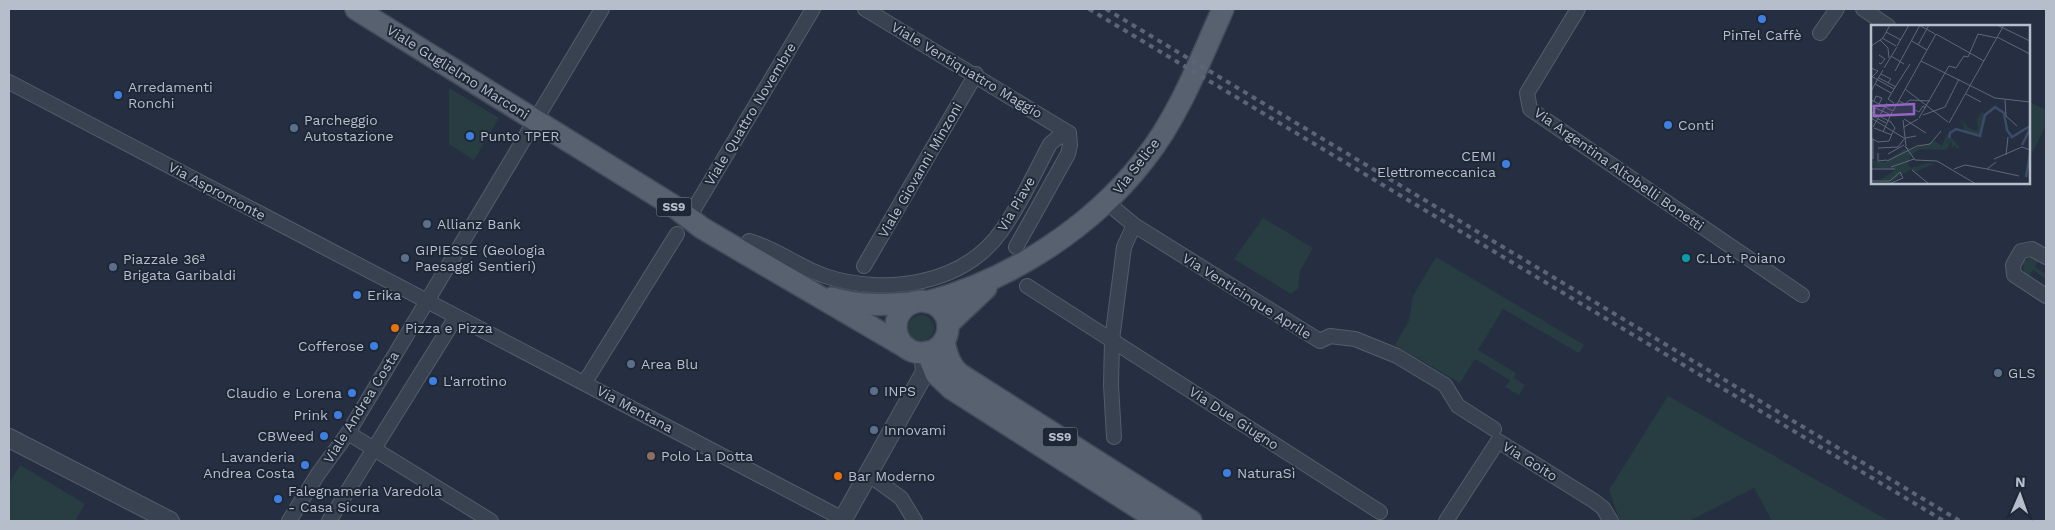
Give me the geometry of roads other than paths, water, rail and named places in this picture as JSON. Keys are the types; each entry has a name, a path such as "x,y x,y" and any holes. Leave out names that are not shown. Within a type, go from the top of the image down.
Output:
{"main road":[{"name":"Viale Guglielmo Marconi","path":"356,9 535,119"},
{"name":"Via Selice","path":"920,302 962,292 997,278 1048,246 1110,199 1144,160 1168,123 1188,85 1222,9"},
{"name":"SS9","path":"535,119 672,205 682,226 758,262 815,292 930,344 961,375 1192,521"},
{"name":"Via Selice","path":"930,344 997,278"},
{"name":"SS9","path":"815,292 849,303 876,306 920,302"},
{"path":"920,302 941,310 930,344 898,336 897,320 900,314 920,302"},
{"name":"SS9","path":"930,344 936,374 952,389 1159,521"}],"street":[{"name":"Viale Andrea Costa","path":"289,521 318,474 348,433 602,9"},
{"name":"Viale Quattro Novembre","path":"585,382 813,9"},
{"name":"Viale Ventiquattro Maggio","path":"865,9 976,74 1069,133"},
{"name":"Via Argentina Altobelli Bonetti","path":"1578,9 1527,93 1530,109 1802,295"},
{"path":"1820,33 1837,9"},
{"path":"1864,9 1887,25"},
{"name":"Viale Giovanni Minzoni","path":"864,266 976,74"},
{"name":"Via Aspromonte","path":"9,82 425,302"},
{"name":"Via Piave","path":"749,241 770,247 795,263 825,276 853,282 874,285 905,284 940,276 973,260 1002,231 1050,144 1056,138 1069,133 1070,145 1068,154 1016,247"},
{"name":"Via Venticinque Aprile","path":"1110,199 1116,210 1134,225 1320,340 1330,336 1355,340 1397,356 1445,385 1458,406 1494,429"},
{"path":"1114,436 1111,376 1112,340 1124,247 1134,225"},
{"path":"2046,257 2032,248 2021,251 2014,265 2014,275 2046,296"},
{"name":"Via Due Giugno","path":"1027,286 1380,512"},
{"name":"Via Mentana","path":"425,302 585,382 842,520"},
{"path":"329,521 456,317"},
{"path":"842,520 924,372 930,344"},
{"path":"348,433 491,521"},
{"path":"9,439 170,521"},
{"name":"Via Goito","path":"1446,521 1498,441 1603,508 1611,521"},
{"path":"868,474 901,498 915,521"}],"railway":[{"path":"1089,9 1944,521"},
{"path":"1106,9 1960,521"}],"place":[{"name":"PinTel Caffè","path":"1762,19"},
{"name":"Arredamenti Ronchi","path":"118,95"},
{"name":"Conti","path":"1668,125"},
{"name":"Parcheggio Autostazione","path":"294,128"},
{"name":"Punto TPER","path":"470,136"},
{"name":"CEMI Elettromeccanica","path":"1506,164"},
{"name":"Allianz Bank","path":"427,224"},
{"name":"GIPIESSE (Geologia Paesaggi Sentieri)","path":"405,258"},
{"name":"C.Lot. Poiano","path":"1686,258"},
{"name":"Piazzale 36ª Brigata Garibaldi","path":"113,267"},
{"name":"Erika","path":"357,295"},
{"name":"Pizza e Pizza","path":"395,328"},
{"name":"Cofferose","path":"374,346"},
{"name":"Area Blu","path":"631,364"},
{"name":"GLS","path":"1998,373"},
{"name":"L'arrotino","path":"433,381"},
{"name":"INPS","path":"874,391"},
{"name":"Claudio e Lorena","path":"352,393"},
{"name":"Prink","path":"338,415"},
{"name":"Innovami","path":"874,430"},
{"name":"CBWeed","path":"324,436"},
{"name":"Polo La Dotta","path":"651,456"},
{"name":"Lavanderia Andrea Costa","path":"305,465"},
{"name":"NaturaSì","path":"1227,473"},
{"name":"Bar Moderno","path":"838,476"},
{"name":"Falegnameria Varedola - Casa Sicura","path":"278,499"}]}
